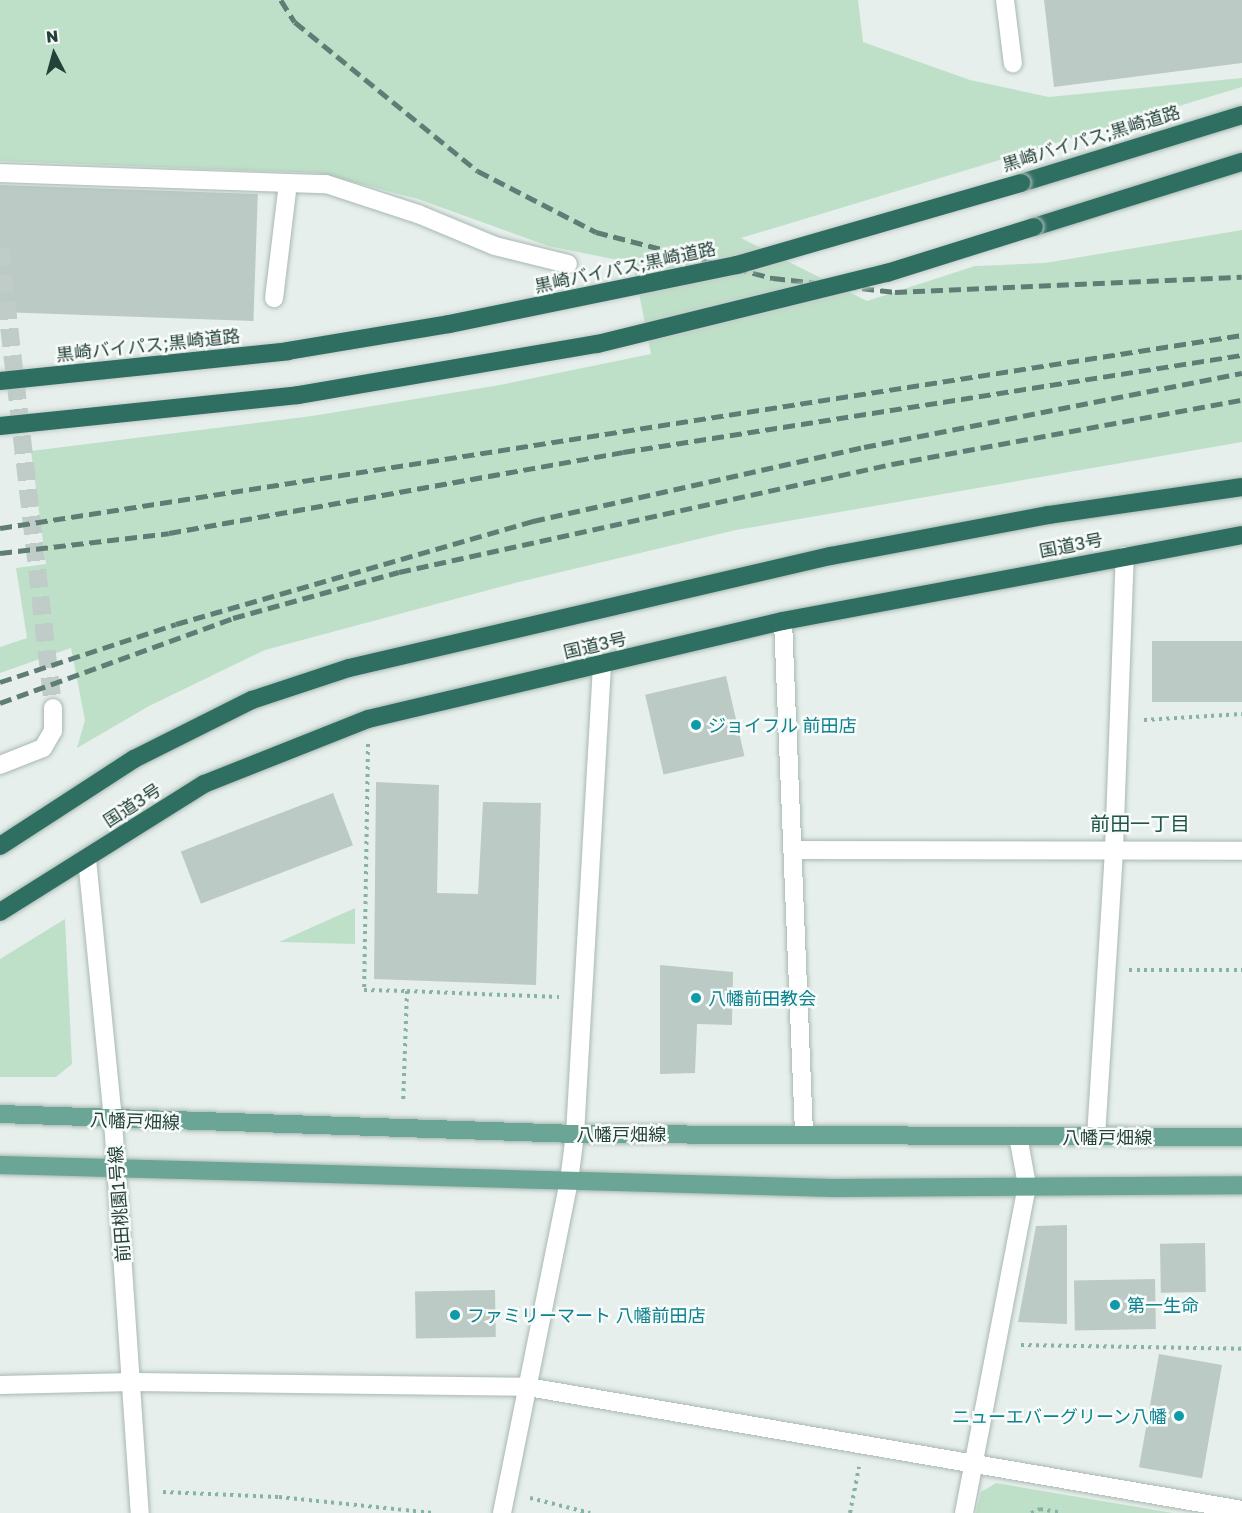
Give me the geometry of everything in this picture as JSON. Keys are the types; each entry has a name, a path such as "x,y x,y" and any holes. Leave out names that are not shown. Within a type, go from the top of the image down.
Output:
{"highway":[{"name":"黒崎バイパス;黒崎道路","path":"0,381 288,351 472,320 737,265 1021,183 1242,115"},
{"path":"0,426 298,395 586,346 887,273 1242,162"},
{"name":"国道3号","path":"0,846 134,759 252,700 349,668 831,556 1048,515 1242,486"},
{"name":"国道3号","path":"0,912 87,860 204,784 368,719 783,621 1242,535"}],"main road":[{"name":"八幡戸畑線","path":"0,1114 113,1121 575,1134 804,1133 1242,1137"},
{"path":"0,1165 833,1188 1242,1185"}],"street":[{"path":"1005,0 1013,64"},
{"path":"0,173 326,184 418,214 495,246 568,264"},
{"path":"274,298 288,183"},
{"path":"1096,1137 1114,850 1125,556"},
{"path":"783,621 804,1133"},
{"path":"502,1513 569,1181 575,1134 602,665"},
{"path":"0,765 43,748 52,731 53,708"},
{"path":"792,850 1242,851"},
{"name":"前田桃園1号線","path":"87,860 113,1121 133,1382 140,1513"},
{"path":"964,1513 977,1462 1027,1185 1018,1136"},
{"path":"0,1385 133,1382 528,1387 977,1462 1242,1510"}],"path":[{"path":"1119,721 1242,714"},
{"path":"368,719 364,990 583,998"},
{"path":"1106,970 1242,970"},
{"path":"402,1128 407,991"},
{"path":"998,1344 1242,1349"},
{"path":"850,1513 864,1443"},
{"path":"139,1491 279,1497 435,1513"},
{"path":"506,1492 590,1513"},
{"path":"1031,1513 1040,1509 1062,1513"}],"green space":[{"path":"0,0 858,0 863,42 970,80 1049,97 1242,78 1242,87 741,238 867,301 975,266 1045,263 1242,230 1242,442 736,530 515,583 265,650 149,706 77,748 85,720 71,648 0,673 0,647 27,638 16,568 46,564 31,451 312,416 500,385 651,354 633,263 548,246 418,199 319,173 0,161"},
{"path":"355,908 355,944 279,942"},
{"path":"65,919 72,1064 56,1077 0,1077 0,959"},
{"path":"996,1483 1173,1513 976,1513 981,1492"}],"building":[{"path":"1044,0 1242,0 1242,63 1054,87"},
{"path":"0,185 258,194 253,321 0,312"},
{"path":"1152,641 1242,641 1242,702 1152,702"},
{"name":"ジョイフル 前田店","path":"726,676 744,756 664,775 645,695"},
{"path":"376,782 439,785 437,893 478,894 483,802 541,803 536,985 374,979"},
{"path":"333,793 353,845 201,904 181,851"},
{"name":"八幡前田教会","path":"660,965 733,972 732,1025 697,1024 695,1073 660,1074"},
{"path":"1067,1225 1067,1324 1018,1322 1036,1226"},
{"path":"1205,1243 1206,1292 1161,1293 1160,1244"},
{"name":"第一生命","path":"1155,1279 1156,1329 1075,1330 1074,1280"},
{"name":"ファミリーマート 八幡前田店","path":"495,1290 496,1337 416,1338 415,1291"},
{"name":"ニューエバーグリーン八幡","path":"1159,1354 1222,1365 1202,1478 1139,1467"}],"tunnel":[{"path":"0,248 53,708"}],"railway":[{"path":"281,0 295,22 478,171 596,232 773,278 895,292 1242,277"},
{"path":"0,528 1242,335"},
{"path":"0,553 169,533 623,452 1242,355"},
{"path":"0,682 176,624 533,521 864,447 1242,373"},
{"path":"0,703 233,618 399,572 892,464 1242,400"}],"place":[{"name":"ジョイフル 前田店","path":"696,725"},
{"name":"八幡前田教会","path":"696,998"},
{"name":"第一生命","path":"1115,1305"},
{"name":"ファミリーマート 八幡前田店","path":"455,1315"},
{"name":"ニューエバーグリーン八幡","path":"1179,1416"}],"district":[{"name":"前田一丁目","path":"1140,823"}]}
